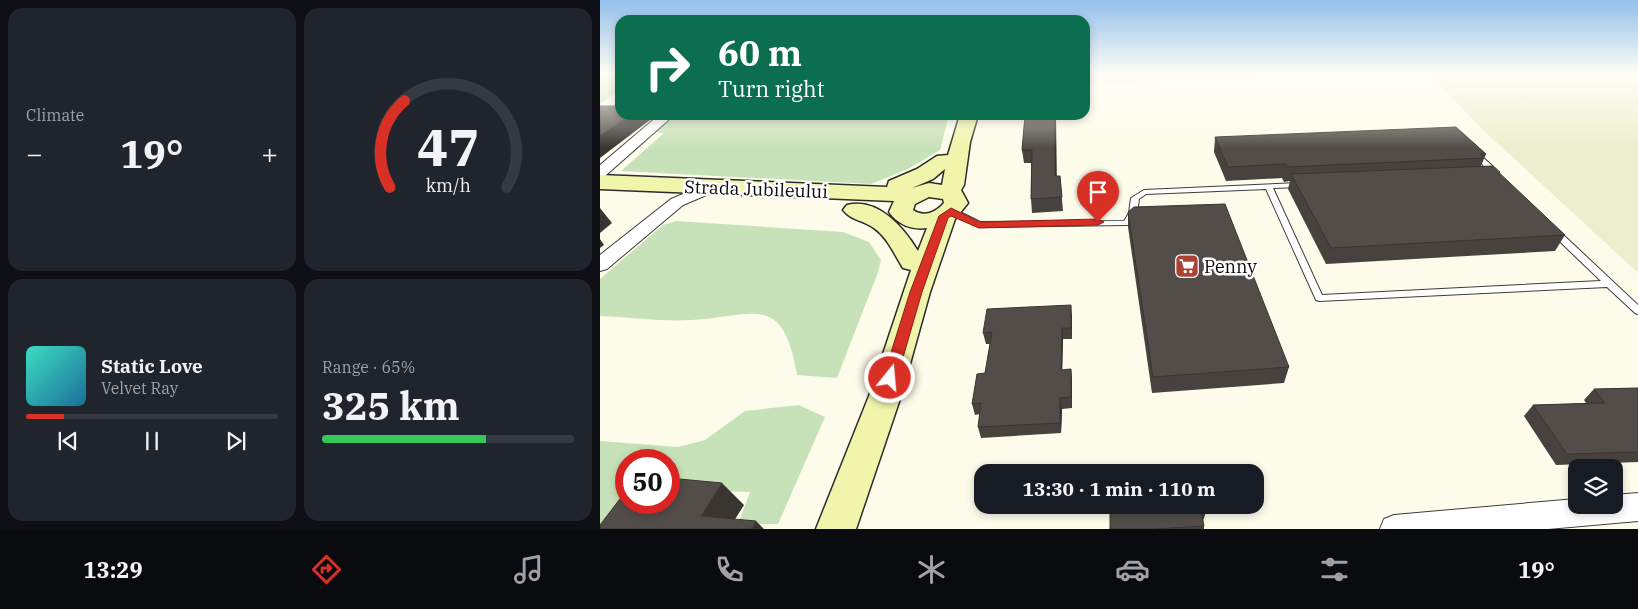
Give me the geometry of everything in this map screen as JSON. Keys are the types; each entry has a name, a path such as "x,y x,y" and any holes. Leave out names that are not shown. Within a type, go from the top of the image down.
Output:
{"street":[{"path":"600,173 661,120"},
{"path":"836,529 885,396 914,277 949,207 960,151 960,142 967,120"},
{"path":"914,277 909,204 960,142"},
{"path":"858,202 912,181 944,160"},
{"name":"Strada Jubileului","path":"600,182 710,188 858,202"},
{"path":"600,265 677,202 710,188"},
{"name":"Strada Jubileului","path":"600,198 677,202 858,202 909,204 921,221 949,207"},
{"path":"858,202 893,231 914,277"},
{"path":"1394,529 1638,507"}],"lane":[{"path":"1467,145 1505,183"},
{"path":"1489,177 1498,176"},
{"path":"949,207 979,225 1128,223 1133,214 1135,198 1144,192 1306,184"},
{"path":"1268,186 1319,298 1609,284"},
{"path":"1547,224 1638,311"}],"green space":[{"path":"600,99 607,99 600,104"},
{"path":"1453,99 1638,99 1638,273 1482,129"},
{"path":"666,120 948,120 940,150 908,169 871,184 621,171 664,133 652,132"},
{"path":"676,221 843,232 869,242 881,260 837,378 797,375 791,349 784,331 774,320 763,315 749,314 692,320 657,320 600,316 600,279 663,225"},
{"path":"799,405 825,417 778,524 738,524 750,492 680,490 680,449 615,449 615,513 600,529 600,441 678,447 705,440 745,411"}],"building":[{"path":"600,106 615,106 615,120 622,120 600,136"},
{"path":"1025,120 1055,120 1055,176 1060,176 1062,197 1031,199 1032,150 1022,150"},
{"path":"1456,127 1486,154 1480,154 1484,158 1287,167 1286,164 1228,167 1215,137"},
{"path":"1492,166 1565,235 1331,248 1291,174"},
{"name":"Penny","path":"1225,204 1289,367 1153,377 1128,212 1134,207"},
{"path":"1071,305 1071,328 1062,328 1061,370 1071,369 1071,397 1060,398 1060,423 978,427 981,403 972,404 977,374 985,373 992,332 983,333 987,309"},
{"path":"1638,388 1638,452 1567,454 1533,405 1605,403 1594,389"},
{"path":"680,479 722,483 701,516 756,521 752,529 600,529 600,525 615,505 615,514 680,514"},
{"path":"1110,514 1202,514 1204,526 1155,529 1110,529"}],"place":[{"name":"Penny","path":"1187,266"}],"route":[{"path":"890,378 916,292 944,216 951,211 963,215 979,225 1098,222"}]}
